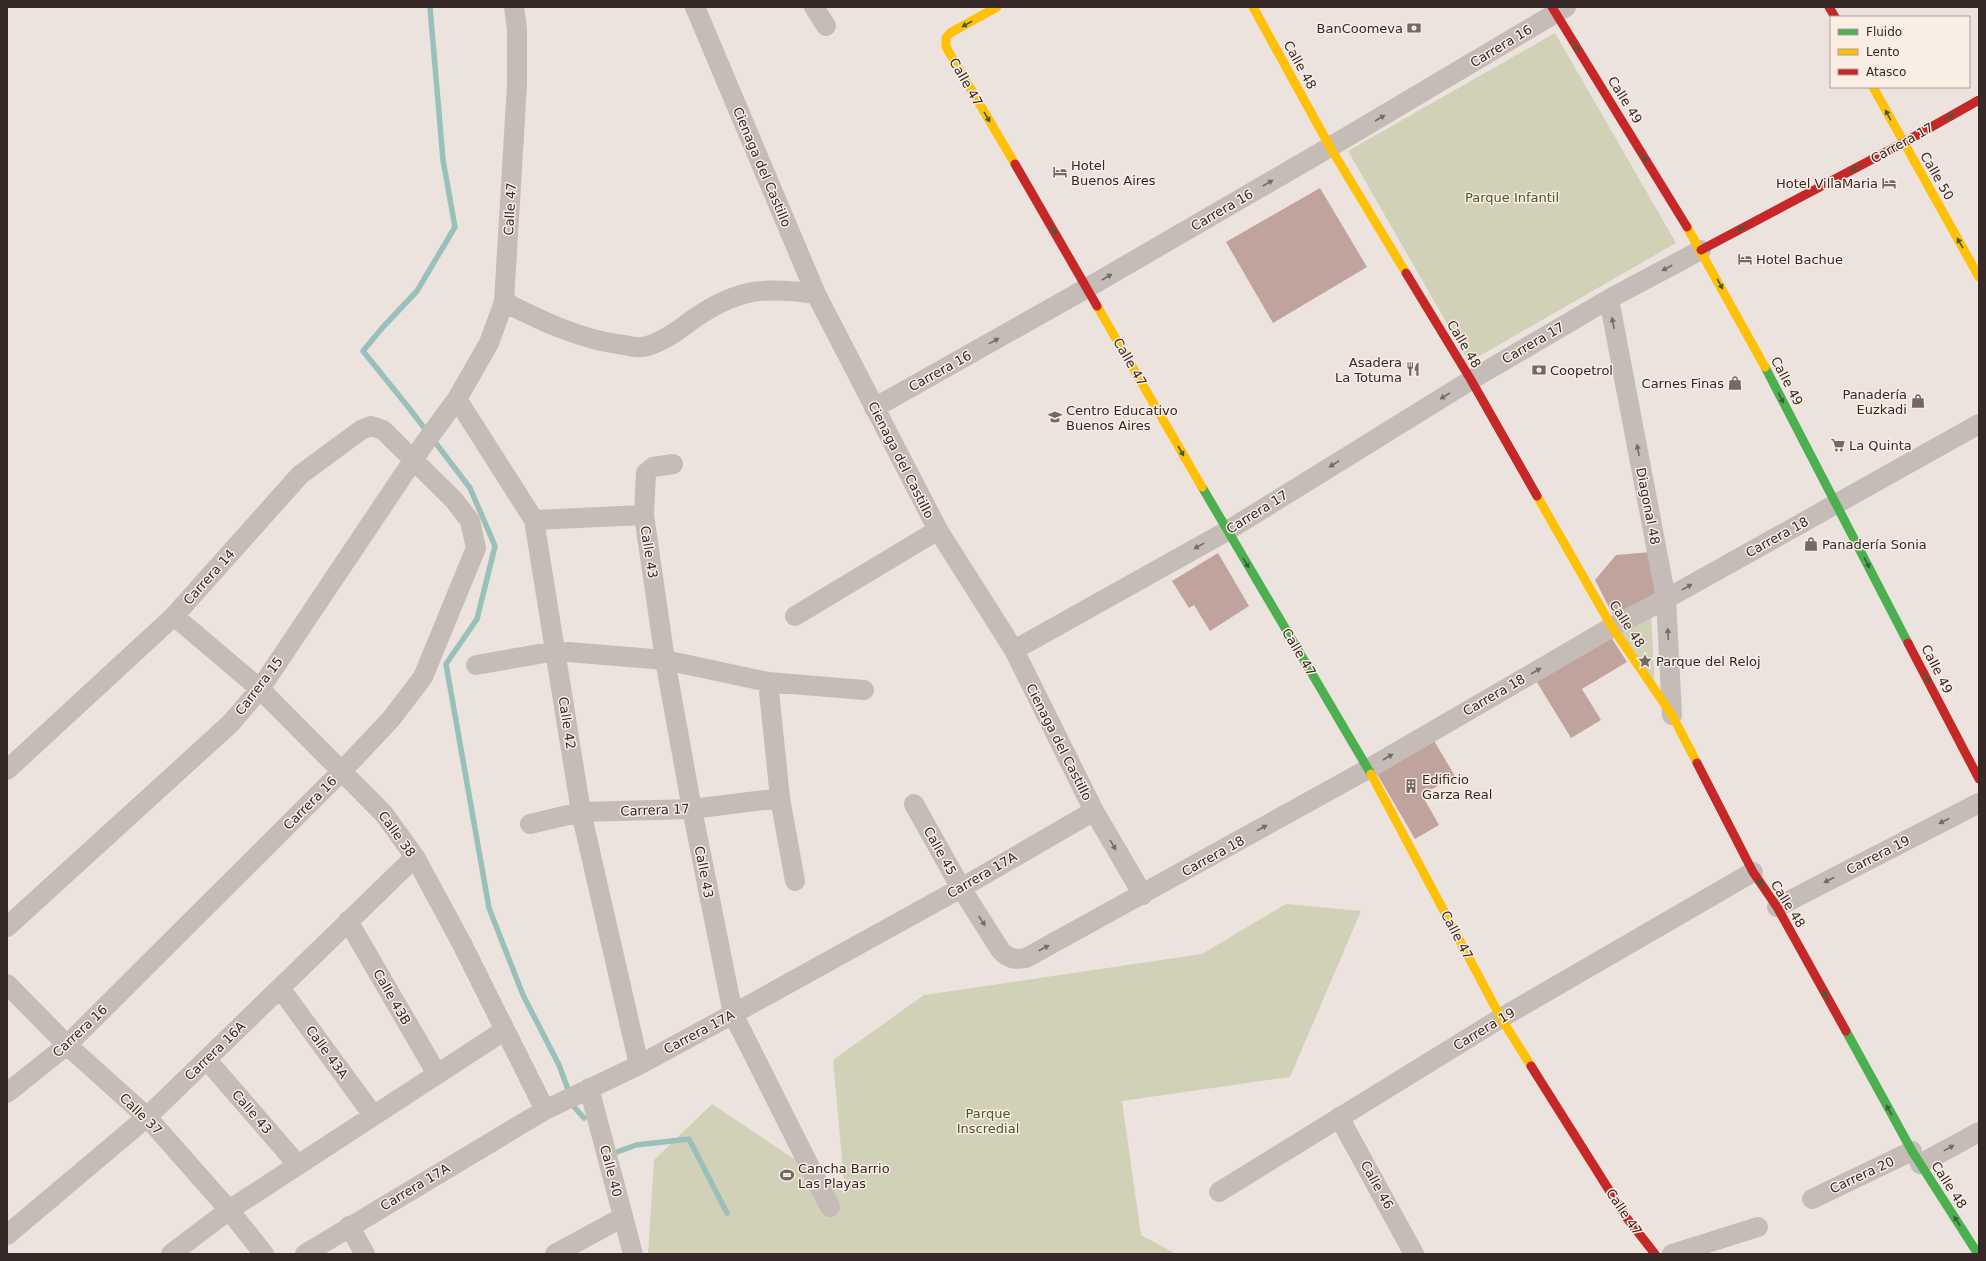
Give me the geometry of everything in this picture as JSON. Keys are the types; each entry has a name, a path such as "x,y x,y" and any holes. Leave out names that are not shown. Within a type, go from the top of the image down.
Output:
{"street":[{"name":"Calle 47","path":"457,399 489,342 504,302 517,85 517,29 514,7"},
{"name":"Cienaga del Castillo","path":"695,7 816,294 938,530 1014,650 1094,811 1143,895"},
{"path":"814,7 826,26"},
{"name":"Calle 47","path":"997,7 950,33 946,38 946,47 1227,531 1368,768 1501,1018 1626,1217 1655,1254"},
{"name":"Calle 48","path":"1253,7 1330,147 1471,380 1612,627 1672,715 1753,872 1777,907 1916,1158 1978,1254"},
{"path":"1829,7 1834,16"},
{"name":"Carrera 16","path":"874,408 1087,288 1330,147 1558,9"},
{"name":"Calle 49","path":"1558,9 1701,250 1836,503 1979,779"},
{"name":"Calle 50","path":"1874,88 1979,277"},
{"name":"Carrera 17","path":"1014,650 1227,531 1471,380 1609,299 1903,143 1979,100"},
{"path":"504,302 569,331 605,343 642,347 670,336 714,305 734,296 756,291 777,289 816,294"},
{"name":"Diagonal 48","path":"1609,299 1666,599 1672,715"},
{"name":"Carrera 15","path":"7,927 231,723 260,689 419,452 457,399"},
{"name":"Calle 42","path":"457,399 534,520 581,812 639,1065"},
{"name":"Carrera 18","path":"1008,957 1017,959 1026,958 1143,895 1368,768 1612,627 1666,599 1979,424"},
{"name":"Carrera 14","path":"7,770 174,616 300,476 360,430 371,426 382,430 419,452"},
{"name":"Carrera 16","path":"7,1093 67,1045 342,771 391,719 423,678 476,548 470,522 419,452"},
{"name":"Calle 43","path":"673,464 653,466 646,473 644,516 665,660 732,1014 830,1207"},
{"path":"534,520 644,516"},
{"path":"795,616 938,530"},
{"name":"Calle 38","path":"174,616 260,689 384,814 415,857 461,942 545,1110"},
{"path":"476,665 556,651 665,660 768,682 864,690"},
{"path":"768,682 780,798 795,881"},
{"name":"Carrera 17","path":"530,824 581,812 692,809 780,798"},
{"name":"Carrera 19","path":"1777,907 1979,803"},
{"name":"Calle 45","path":"914,804 961,888 1001,951 1008,957"},
{"name":"Carrera 17A","path":"305,1254 349,1226 545,1110 639,1065 961,888 1094,811"},
{"name":"Carrera 16A","path":"7,1235 147,1117 415,857"},
{"name":"Carrera 19","path":"1219,1192 1339,1116 1501,1018 1753,872"},
{"name":"Calle 43B","path":"348,921 437,1074"},
{"name":"Calle 37","path":"7,984 67,1045 147,1117 229,1210 264,1254"},
{"name":"Calle 43A","path":"280,988 373,1115"},
{"path":"171,1254 229,1210 505,1030"},
{"name":"Calle 43","path":"207,1060 298,1165"},
{"name":"Calle 40","path":"577,1094 623,1217 633,1254"},
{"name":"Calle 46","path":"1339,1116 1414,1254"},
{"name":"Carrera 20","path":"1812,1198 1979,1132"},
{"path":"555,1254 623,1217"},
{"path":"349,1226 365,1254"},
{"path":"1672,1254 1758,1227"}],"green space":[{"name":"Parque Infantil","path":"1555,33 1676,243 1469,362 1348,151"},
{"name":"Parque del Reloj","path":"1651,612 1655,691 1619,631"},
{"name":"Parque Inscredial","path":"1286,904 1361,911 1290,1077 1122,1101 1141,1235 1176,1254 648,1254 654,1160 712,1104 845,1193 833,1060 924,995 1202,954"}],"building":[{"path":"1320,188 1367,267 1273,323 1226,242"},
{"path":"1651,552 1655,594 1613,615 1595,580 1616,555"},
{"path":"1218,553 1249,606 1210,631 1194,605 1189,608 1172,581"},
{"path":"1609,634 1627,662 1582,689 1601,720 1571,738 1535,679"},
{"name":"Edificio Garza Real","path":"1433,739 1455,776 1422,795 1439,825 1415,839 1376,772"}],"waterway":[{"path":"430,7 443,160 455,227 417,291 363,351 470,488 495,546 477,619 446,664 489,908 523,995 559,1065 575,1108 584,1118"},
{"path":"617,1152 636,1145 689,1139 727,1213"}],"traffic: fast":[{"path":"1765,367 1908,643"},
{"path":"1202,487 1371,774"},
{"path":"1846,1031 1912,1151 1978,1254"}],"traffic: slow":[{"path":"997,7 950,33 946,38 946,47 1015,164"},
{"path":"1253,7 1330,147 1406,273"},
{"path":"1874,88 1979,277"},
{"path":"1687,227 1765,367"},
{"path":"1097,306 1202,487"},
{"path":"1537,496 1612,627 1672,715 1697,763"},
{"path":"1371,774 1501,1018 1531,1066"}],"traffic: jam":[{"path":"1552,7 1687,227"},
{"path":"1829,7 1834,16"},
{"path":"1701,250 1903,143 1979,100"},
{"path":"1015,164 1097,306"},
{"path":"1406,273 1471,380 1537,496"},
{"path":"1908,643 1979,779"},
{"path":"1697,763 1753,872 1777,907 1846,1031"},
{"path":"1531,1066 1626,1217 1655,1254"}],"place":[{"name":"BanCoomeva","path":"1414,28"},
{"name":"Hotel Buenos Aires","path":"1060,172"},
{"name":"Hotel VillaMaria","path":"1889,183"},
{"name":"Hotel Bachue","path":"1745,259"},
{"name":"Asadera La Totuma","path":"1413,369"},
{"name":"Coopetrol","path":"1539,370"},
{"name":"Carnes Finas","path":"1735,383"},
{"name":"Panadería Euzkadi","path":"1918,401"},
{"name":"Centro Educativo Buenos Aires","path":"1055,417"},
{"name":"La Quinta","path":"1838,445"},
{"name":"Panadería Sonia","path":"1811,544"},
{"name":"Parque del Reloj","path":"1645,661"},
{"name":"Edificio Garza Real","path":"1411,786"},
{"name":"Cancha Barrio Las Playas","path":"787,1175"}]}
